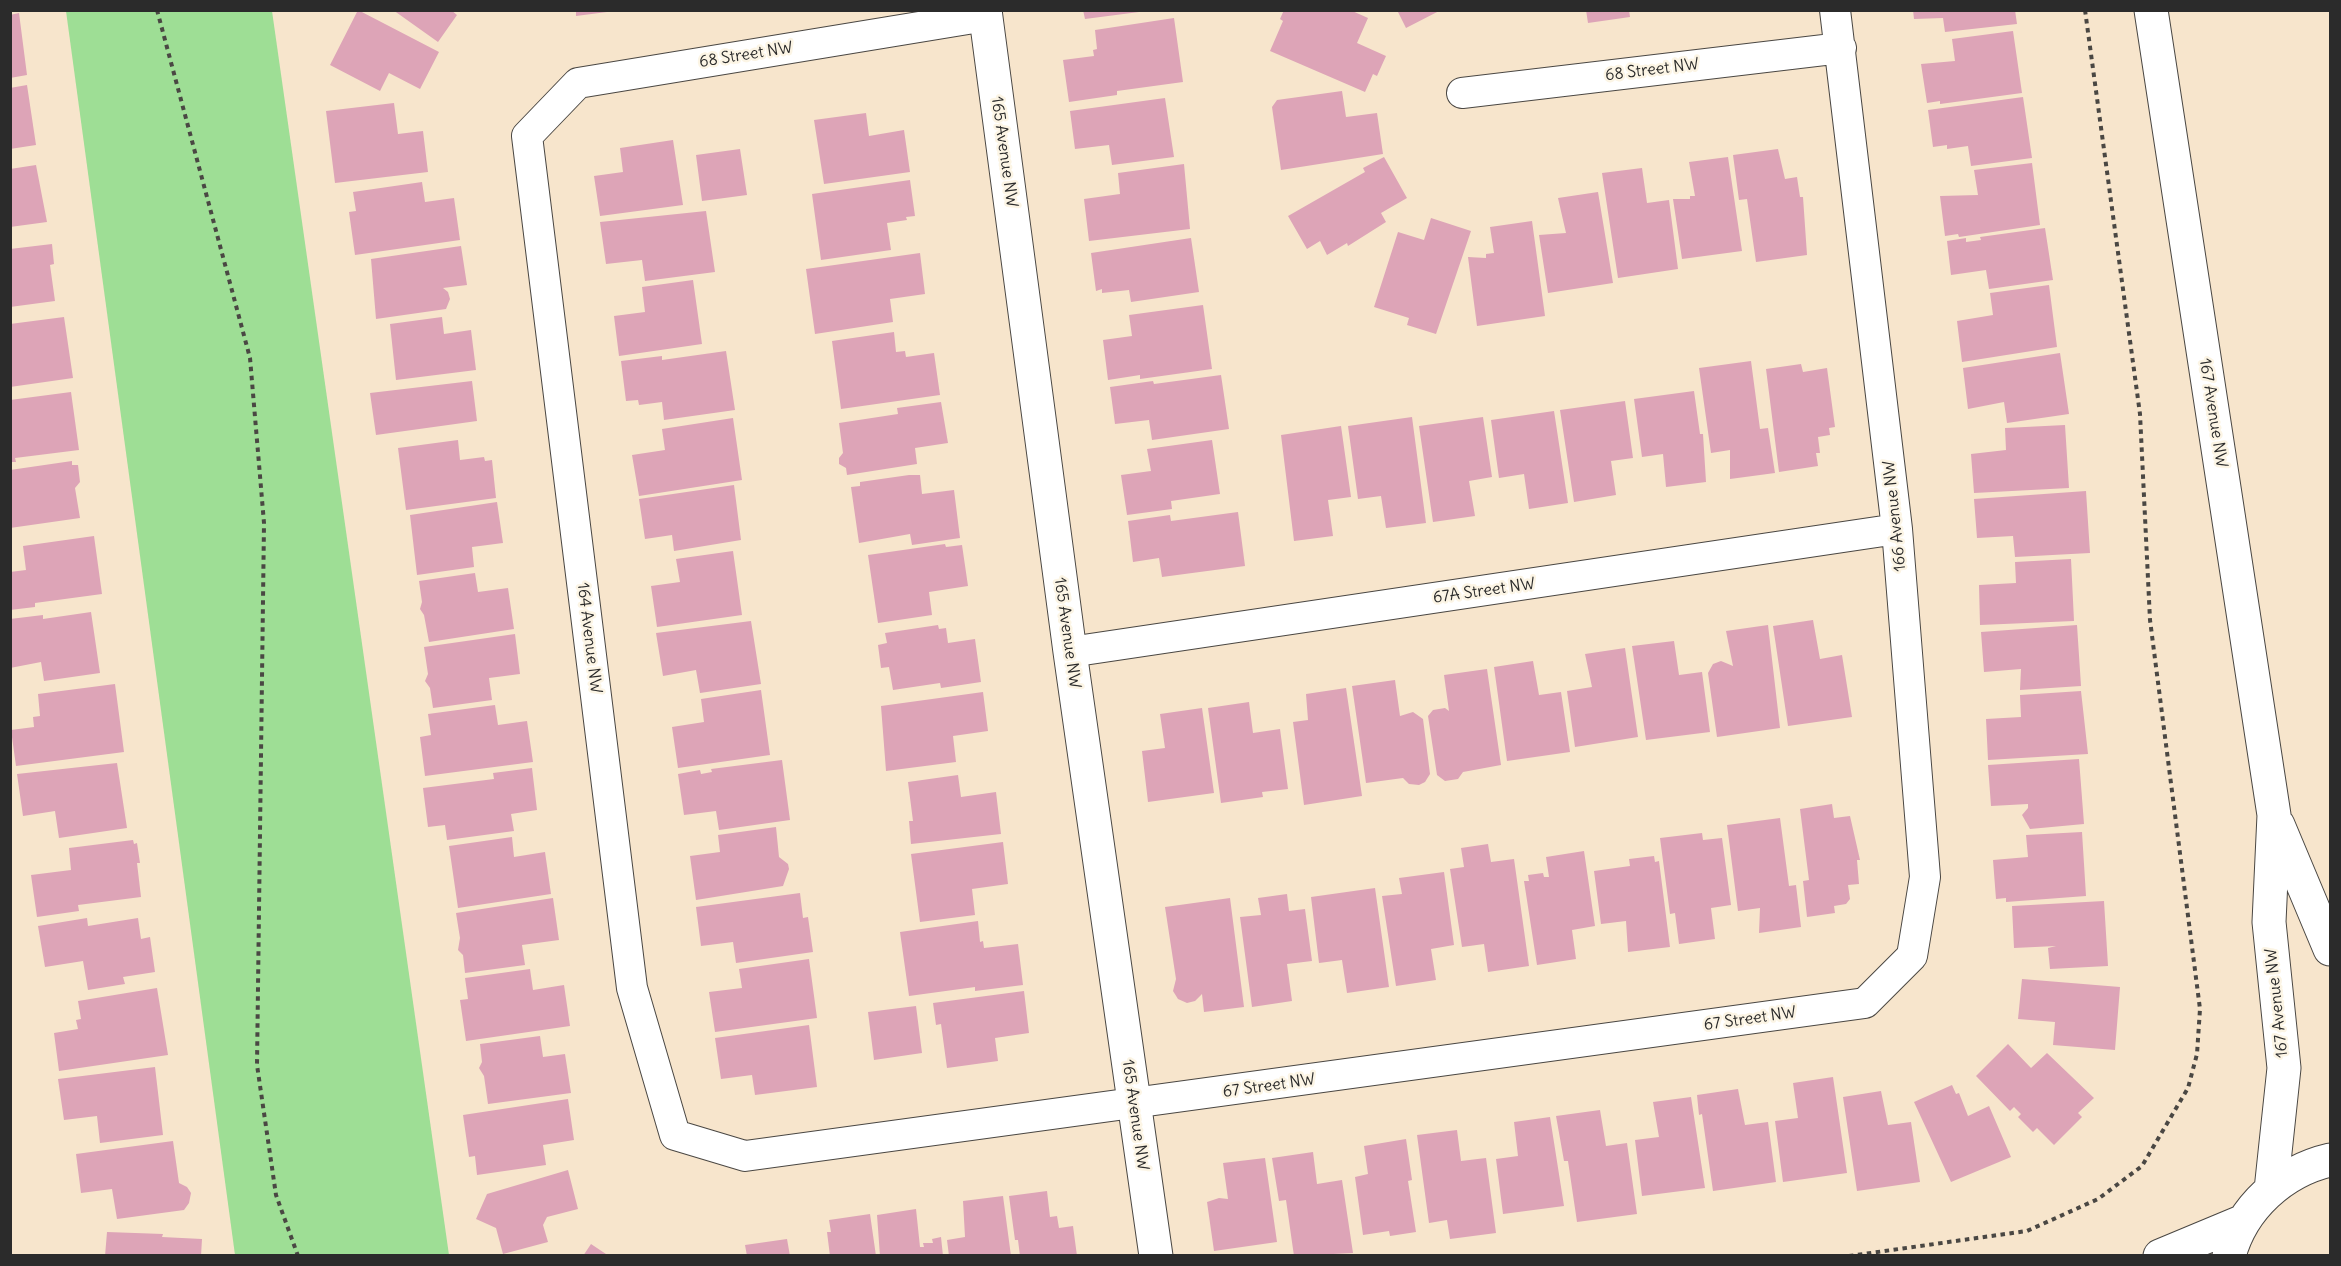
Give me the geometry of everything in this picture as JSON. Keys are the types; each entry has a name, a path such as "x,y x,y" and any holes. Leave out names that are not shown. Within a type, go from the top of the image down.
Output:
{"main road":[{"name":"167 Avenue NW","path":"2151,10 2274,815 2269,922 2284,1068 2271,1190"},
{"name":"165 Avenue NW","path":"985,13 1070,652 1156,1256"},
{"name":"167 Avenue NW","path":"2274,815 2331,949"},
{"path":"2229,1256 2244,1221 2271,1190 2295,1173 2331,1160"},
{"path":"2160,1256 2244,1221"}],"street":[{"name":"166 Avenue NW","path":"1835,10 1897,529 1926,877 1912,956 1865,1003"},
{"name":"68 Street NW","path":"526,135 578,82 985,13"},
{"name":"68 Street NW","path":"1462,93 1841,48"},
{"name":"164 Avenue NW","path":"526,135 632,988 675,1136"},
{"name":"67A Street NW","path":"1070,652 1897,529"},
{"name":"67 Street NW","path":"675,1136 745,1156 1865,1003"}],"path":[{"path":"157,10 250,358 264,523 257,1065 276,1195 298,1256"},
{"path":"1849,1256 2027,1231 2098,1199 2142,1166 2188,1088 2197,1054 2200,1009 2150,620 2140,414 2085,10"}],"green space":[{"path":"66,11 272,11 449,1255 235,1255"}],"building":[{"path":"358,10 439,52 420,89 389,73 380,91 330,65"},
{"path":"393,10 451,10 457,15 438,42"},
{"path":"576,10 607,10 607,12 576,16"},
{"path":"1083,10 1138,10 1139,12 1085,19"},
{"path":"1284,10 1350,10 1368,18 1357,43 1386,56 1377,76 1373,74 1365,92 1270,51 1283,21 1280,19"},
{"path":"1397,10 1441,10 1406,28"},
{"path":"1586,10 1629,10 1630,17 1588,23"},
{"path":"1913,10 2015,10 2017,24 1945,32 1943,18 1914,19"},
{"path":"19,13 27,75 10,78 10,15"},
{"path":"1174,18 1183,82 1117,91 1117,95 1069,102 1063,60 1094,56 1093,50 1097,49 1095,30"},
{"path":"2013,31 2022,93 1940,104 1940,101 1927,103 1921,64 1955,61 1952,39"},
{"path":"27,85 36,145 10,149 10,88"},
{"path":"1342,91 1346,117 1377,113 1383,154 1281,170 1272,107 1277,100"},
{"path":"2023,97 2032,158 1971,166 1968,146 1947,149 1947,145 1933,147 1928,110"},
{"path":"1165,98 1174,157 1112,165 1109,145 1075,149 1070,111"},
{"path":"394,103 398,134 423,131 428,172 335,183 326,111"},
{"path":"866,113 869,136 904,130 910,172 824,184 814,120"},
{"path":"673,140 683,205 600,216 594,176 623,172 620,148"},
{"path":"740,149 747,195 702,201 696,155"},
{"path":"1778,149 1785,179 1797,177 1800,197 1803,197 1807,255 1756,262 1747,199 1739,200 1733,155"},
{"path":"1384,157 1407,198 1381,213 1386,222 1348,246 1347,243 1327,255 1320,241 1307,249 1288,216 1365,172 1363,168"},
{"path":"1728,157 1742,251 1682,259 1673,199 1690,199 1690,196 1695,196 1689,162"},
{"path":"2032,163 2040,225 1959,237 1958,234 1945,236 1940,196 1978,195 1974,170"},
{"path":"1184,164 1190,229 1089,241 1084,199 1120,194 1118,173"},
{"path":"36,165 47,222 10,227 10,169"},
{"path":"1642,168 1647,203 1669,200 1678,269 1618,278 1602,173"},
{"path":"910,180 915,216 906,217 907,220 887,223 891,250 821,260 812,194"},
{"path":"422,182 425,202 454,198 460,240 355,255 349,212 356,211 353,192"},
{"path":"1598,192 1613,283 1548,293 1539,235 1566,233 1558,198"},
{"path":"706,211 715,272 645,281 642,260 606,264 600,222"},
{"path":"1431,218 1471,231 1436,334 1407,325 1409,318 1374,307 1398,232 1424,240"},
{"path":"1532,221 1545,316 1477,326 1468,257 1486,258 1486,254 1494,253 1490,227"},
{"path":"2045,228 2053,280 1989,289 1986,270 1951,275 1947,241 1966,238 1966,242 1981,240 1980,237"},
{"path":"1191,238 1199,292 1131,302 1129,290 1102,293 1102,289 1096,291 1091,253"},
{"path":"52,244 54,264 50,265 55,301 10,307 10,249"},
{"path":"461,246 467,285 443,288 448,292 450,299 446,309 376,319 371,259"},
{"path":"920,253 925,294 890,299 893,322 815,334 806,269"},
{"path":"693,280 702,344 619,356 614,316 645,312 642,287"},
{"path":"2049,285 2057,347 1962,362 1957,321 1993,315 1990,293"},
{"path":"1203,305 1212,369 1140,379 1140,375 1108,380 1103,340 1132,336 1129,315"},
{"path":"64,317 73,378 10,387 10,324"},
{"path":"442,317 444,334 471,330 476,370 396,380 390,324"},
{"path":"894,332 896,352 905,351 906,357 934,353 940,395 841,409 832,341"},
{"path":"726,351 735,410 664,420 662,402 639,405 638,400 626,401 621,361 662,356 662,360"},
{"path":"2060,353 2069,414 2007,423 2004,402 1968,409 1963,368"},
{"path":"1751,361 1760,429 1768,428 1775,473 1730,479 1730,450 1711,453 1699,368"},
{"path":"1801,364 1803,372 1827,368 1835,427 1829,428 1830,435 1818,437 1820,453 1816,453 1818,466 1779,472 1766,369"},
{"path":"1221,375 1229,429 1152,440 1149,420 1115,424 1110,387"},
{"path":"472,381 477,421 376,435 370,393"},
{"path":"1694,391 1700,434 1703,434 1706,482 1666,487 1663,454 1642,457 1634,399"},
{"path":"71,392 79,450 15,458 16,462 10,462 10,400"},
{"path":"1625,401 1633,458 1611,461 1616,495 1574,502 1560,410"},
{"path":"941,402 948,443 915,448 917,464 847,475 846,468 839,464 839,458 843,453 839,423 898,414 897,408"},
{"path":"1554,411 1568,503 1529,509 1524,474 1499,478 1491,420"},
{"path":"1412,417 1426,523 1386,528 1381,496 1358,499 1348,426"},
{"path":"1483,417 1492,477 1469,481 1475,516 1433,522 1419,426"},
{"path":"733,418 742,480 639,496 632,455 665,450 662,429"},
{"path":"2065,425 2069,488 1974,493 1971,454 2006,450 2005,428"},
{"path":"1341,426 1351,497 1328,500 1333,536 1294,541 1281,435"},
{"path":"458,440 460,460 484,457 485,461 492,460 496,498 406,510 398,448"},
{"path":"1212,440 1220,494 1171,501 1172,509 1127,515 1121,475 1151,471 1147,449"},
{"path":"72,461 72,465 78,465 80,482 75,488 80,518 10,528 10,470"},
{"path":"920,475 922,494 954,490 960,538 912,545 910,534 859,543 851,487 860,486 860,482"},
{"path":"734,485 741,540 674,551 672,535 645,539 639,499"},
{"path":"2086,491 2090,553 2015,557 2013,536 1977,538 1974,499"},
{"path":"497,502 503,543 472,547 474,567 417,575 410,515"},
{"path":"1238,512 1245,566 1162,577 1159,558 1133,562 1128,521 1170,515 1171,521"},
{"path":"94,536 102,594 35,603 35,607 10,610 10,572 26,570 23,546"},
{"path":"945,544 946,547 962,545 968,586 929,592 932,615 878,623 868,555"},
{"path":"733,551 742,615 657,627 651,586 680,582 676,559"},
{"path":"2071,559 2074,621 1980,625 1979,585 2016,583 2015,562"},
{"path":"475,573 478,592 508,588 514,629 429,642 424,615 420,609 422,602 419,581"},
{"path":"91,612 100,673 44,681 41,662 10,668 10,619 43,615 43,619"},
{"path":"1813,620 1820,659 1842,655 1852,717 1788,726 1773,626"},
{"path":"751,621 761,684 700,693 696,670 663,676 656,633"},
{"path":"938,625 939,629 946,628 948,643 975,639 981,682 941,688 940,683 893,690 889,667 881,668 878,645 887,643 885,633"},
{"path":"1768,625 1780,728 1717,737 1708,673 1713,664 1721,661 1733,666 1726,631"},
{"path":"2077,625 2081,686 2020,690 2021,669 1984,672 1981,632"},
{"path":"515,634 520,674 489,678 492,700 433,708 430,688 425,681 428,674 424,647"},
{"path":"1674,641 1679,675 1702,672 1710,732 1646,740 1632,646"},
{"path":"1625,648 1638,737 1575,747 1567,691 1592,687 1585,654"},
{"path":"1533,661 1539,695 1561,692 1570,752 1507,761 1494,667"},
{"path":"1487,669 1501,765 1463,772 1458,779 1445,781 1437,775 1428,716 1433,710 1445,708 1449,711 1444,675"},
{"path":"1395,680 1400,716 1413,712 1423,719 1430,774 1425,782 1419,785 1409,784 1403,778 1366,783 1352,686"},
{"path":"115,684 124,752 16,766 11,730 34,727 33,717 40,716 38,694"},
{"path":"1346,688 1362,796 1304,805 1293,722 1308,720 1306,694"},
{"path":"761,690 770,755 678,768 672,727 704,722 701,699"},
{"path":"2081,691 2088,754 1988,760 1986,719 2021,717 2020,695"},
{"path":"983,692 988,731 953,736 956,762 886,771 881,706"},
{"path":"1249,702 1253,733 1280,729 1288,789 1262,792 1263,797 1221,803 1208,708"},
{"path":"495,705 498,725 527,721 533,762 425,776 420,737 431,735 428,714"},
{"path":"1202,708 1214,793 1148,802 1142,751 1165,748 1160,714"},
{"path":"2079,759 2084,824 2030,829 2022,815 2028,808 2028,804 1991,806 1988,765"},
{"path":"782,760 790,820 719,830 716,811 684,815 678,774 700,770 701,774 712,772 711,769"},
{"path":"117,763 127,828 59,838 55,811 23,816 17,774"},
{"path":"532,768 537,810 511,814 514,831 447,840 445,825 428,827 423,788 494,779 493,773"},
{"path":"958,775 961,797 996,792 1001,834 911,844 909,821 913,821 908,782"},
{"path":"1832,804 1834,818 1850,816 1860,860 1857,860 1859,884 1848,885 1850,899 1846,904 1834,906 1835,913 1807,917 1803,881 1809,880 1800,809"},
{"path":"1780,818 1789,886 1796,885 1801,927 1759,933 1760,908 1738,911 1727,825"},
{"path":"776,827 779,857 788,864 789,869 783,886 696,900 690,856 720,852 718,835"},
{"path":"2082,832 2086,896 2006,902 2006,898 1996,899 1993,860 2028,857 2026,835"},
{"path":"1702,833 1703,840 1722,838 1731,905 1711,908 1715,939 1679,944 1675,913 1670,914 1660,838"},
{"path":"512,837 514,857 545,852 551,894 458,908 449,846"},
{"path":"133,840 134,844 137,843 140,863 137,863 141,897 78,905 79,911 37,917 31,875 71,870 69,848"},
{"path":"1003,842 1008,884 972,889 975,915 920,922 911,854"},
{"path":"1488,844 1491,862 1514,859 1529,966 1488,972 1484,944 1462,947 1450,869 1464,867 1461,848"},
{"path":"1584,851 1595,926 1572,930 1576,959 1537,965 1524,881 1529,881 1528,875 1543,873 1544,877 1549,877 1546,857"},
{"path":"1654,856 1655,862 1659,861 1670,947 1628,952 1626,921 1601,924 1594,871 1630,866 1629,859"},
{"path":"1444,872 1454,945 1431,949 1436,980 1396,986 1382,896 1402,894 1399,878"},
{"path":"1375,888 1389,987 1347,993 1342,960 1319,963 1311,897"},
{"path":"800,893 803,918 808,917 813,952 736,963 733,942 701,946 696,907"},
{"path":"1287,894 1289,911 1305,909 1312,961 1287,964 1292,1001 1252,1007 1240,917 1261,915 1258,898"},
{"path":"553,898 559,940 522,945 525,965 465,973 463,955 458,950 460,938 456,913"},
{"path":"1230,898 1244,1007 1204,1012 1202,994 1195,1001 1187,1003 1178,999 1173,991 1176,979 1165,907"},
{"path":"2104,901 2108,966 2050,969 2048,948 2056,946 2014,948 2012,906"},
{"path":"87,918 88,926 138,918 141,939 150,937 155,972 123,977 125,984 88,990 83,961 45,967 38,926"},
{"path":"978,921 980,942 983,941 984,948 1018,944 1023,985 975,991 975,987 909,996 900,932"},
{"path":"809,959 817,1018 715,1032 709,992 742,988 739,969"},
{"path":"530,969 533,990 564,985 570,1026 466,1041 460,1000 468,999 465,978"},
{"path":"2022,979 2120,987 2115,1050 2053,1045 2055,1022 2018,1019"},
{"path":"157,988 168,1055 59,1071 54,1033 78,1029 76,1020 81,1019 78,1001"},
{"path":"1024,991 1029,1033 995,1038 998,1061 947,1068 941,1024 936,1025 933,1003"},
{"path":"916,1006 922,1053 874,1060 868,1012"},
{"path":"809,1025 817,1087 755,1095 752,1075 721,1079 715,1038"},
{"path":"540,1036 543,1057 565,1054 571,1093 488,1104 484,1076 479,1068 482,1062 480,1044"},
{"path":"2008,1044 2031,1068 2047,1053 2094,1098 2078,1113 2082,1117 2054,1145 2037,1128 2033,1132 2018,1117 2021,1114 2014,1107 2010,1111 1976,1076"},
{"path":"155,1067 163,1135 100,1143 97,1116 64,1120 58,1079"},
{"path":"1833,1077 1847,1173 1783,1182 1775,1121 1798,1118 1793,1083"},
{"path":"1952,1085 1956,1094 1959,1093 1968,1116 1989,1106 2011,1157 1951,1182 1914,1102"},
{"path":"1738,1089 1745,1125 1768,1122 1776,1182 1713,1191 1702,1114 1699,1115 1697,1095"},
{"path":"1881,1091 1888,1125 1911,1122 1920,1182 1857,1191 1843,1097"},
{"path":"1691,1097 1705,1188 1642,1196 1635,1140 1659,1137 1653,1102"},
{"path":"568,1099 574,1140 543,1145 546,1165 477,1175 475,1156 469,1157 463,1115"},
{"path":"1600,1110 1606,1146 1627,1143 1637,1214 1577,1222 1568,1161 1564,1161 1556,1116"},
{"path":"1550,1117 1564,1206 1503,1214 1496,1159 1518,1156 1514,1122"},
{"path":"1457,1130 1461,1161 1486,1158 1496,1233 1450,1239 1447,1220 1429,1223 1417,1135"},
{"path":"1406,1139 1412,1180 1408,1181 1416,1232 1390,1236 1389,1231 1363,1235 1355,1177 1368,1174 1364,1146"},
{"path":"173,1141 179,1183 187,1187 191,1193 189,1203 184,1210 117,1219 112,1189 81,1193 76,1154"},
{"path":"1313,1152 1317,1184 1342,1180 1353,1253 1294,1256 1286,1200 1279,1201 1272,1158"},
{"path":"1265,1158 1277,1242 1214,1251 1207,1202 1219,1198 1228,1199 1223,1163"},
{"path":"568,1170 578,1209 547,1217 543,1225 548,1242 503,1254 496,1228 476,1219 487,1194"},
{"path":"1047,1191 1050,1217 1057,1216 1059,1228 1073,1226 1077,1256 1020,1256 1018,1240 1015,1240 1009,1196"},
{"path":"1003,1196 1011,1256 949,1256 947,1240 965,1237 963,1201"},
{"path":"916,1209 920,1247 924,1247 923,1243 933,1243 932,1239 941,1237 943,1256 880,1256 877,1215"},
{"path":"870,1214 876,1256 830,1256 827,1232 831,1232 829,1220"},
{"path":"107,1232 163,1234 162,1237 202,1239 201,1256 105,1256"},
{"path":"787,1239 790,1256 747,1256 745,1245"},
{"path":"591,1244 609,1256 583,1256"}]}
